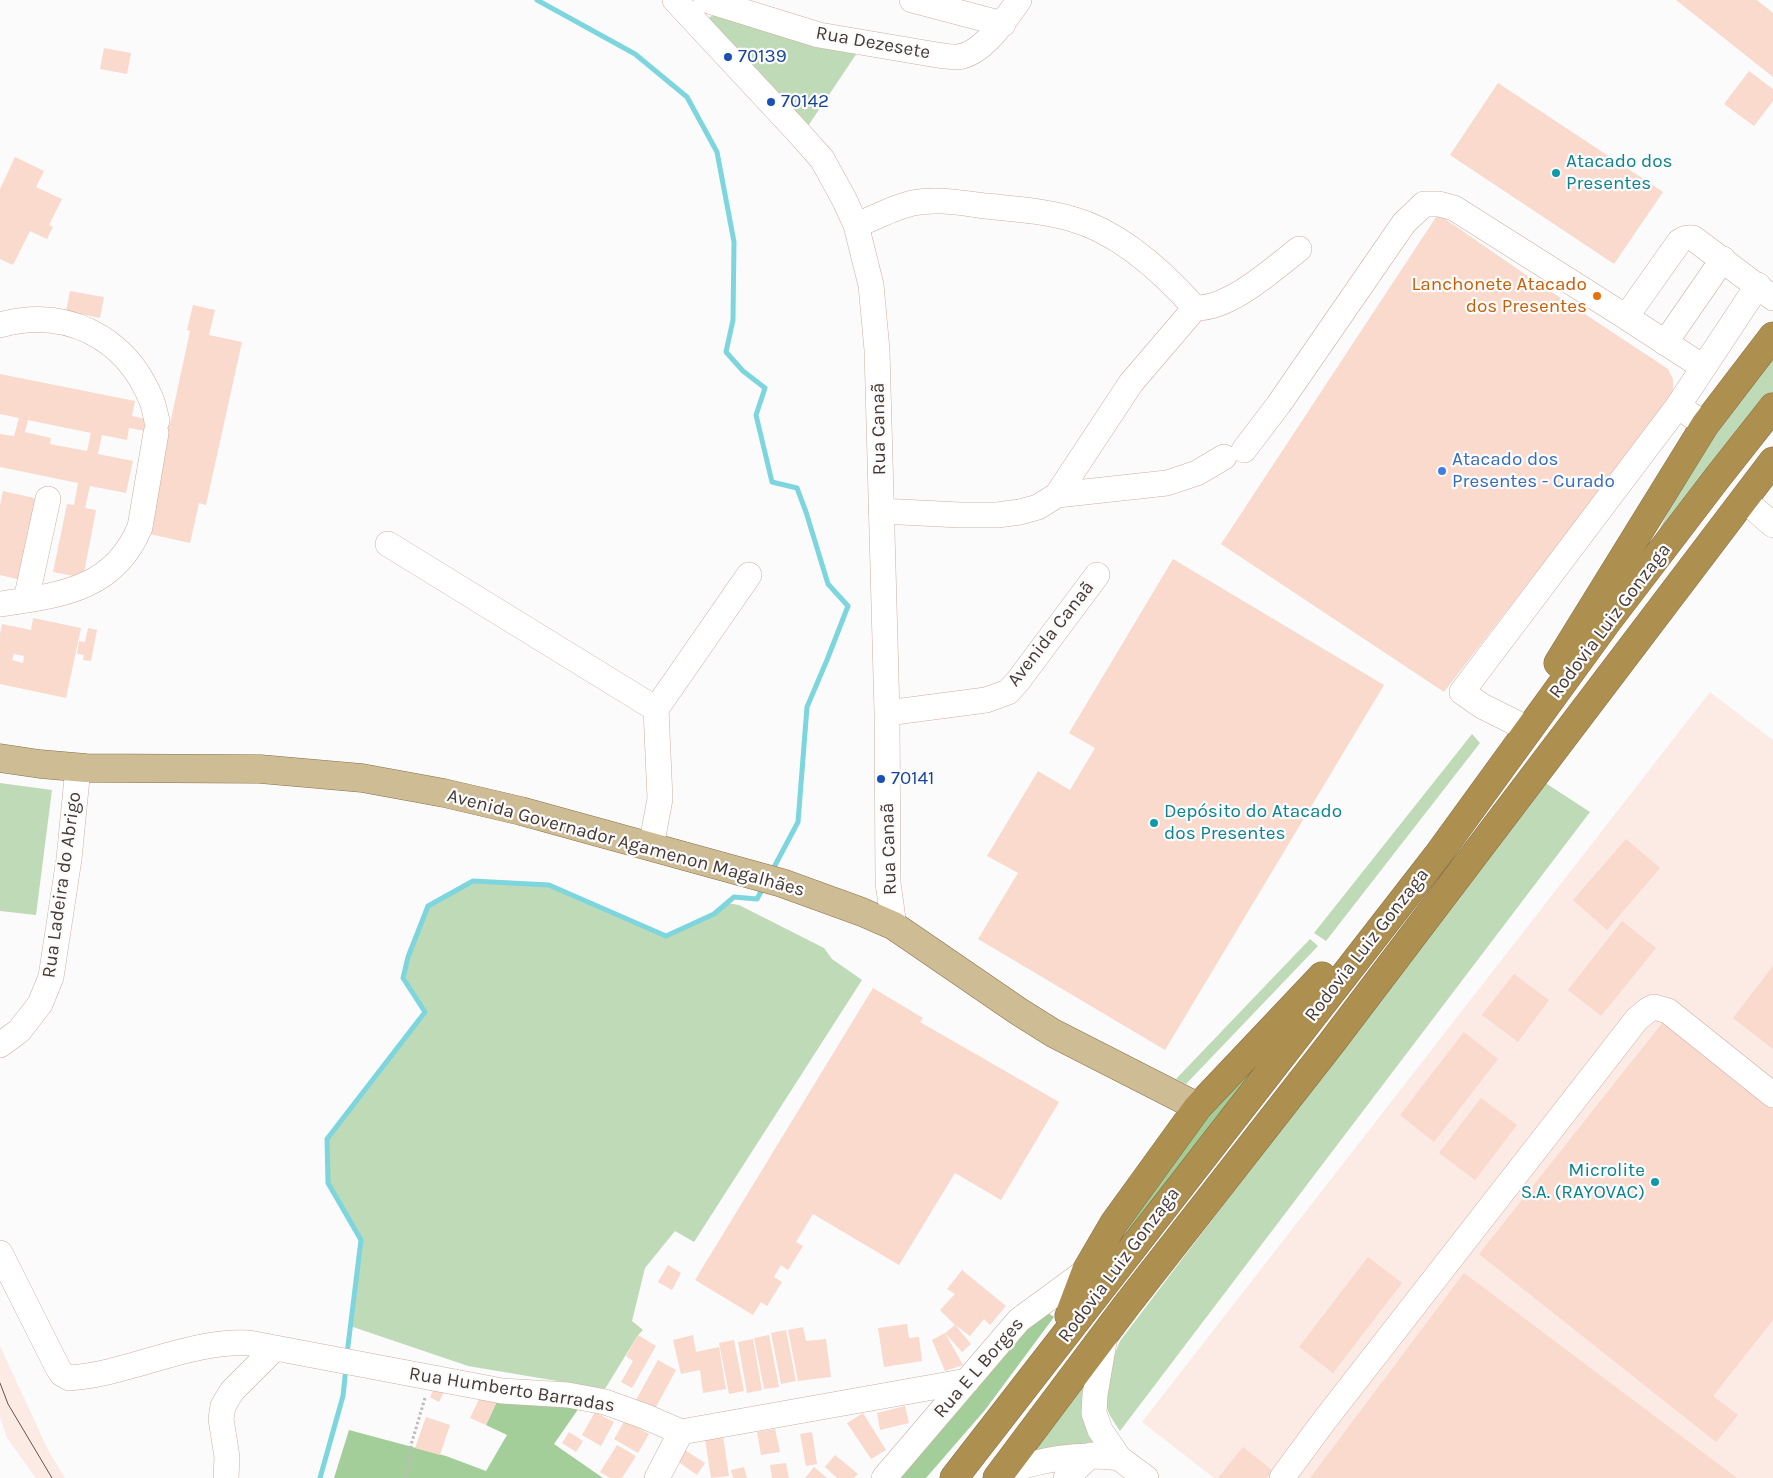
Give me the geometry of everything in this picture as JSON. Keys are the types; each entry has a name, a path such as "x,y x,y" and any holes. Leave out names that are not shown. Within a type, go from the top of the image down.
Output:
{"highway":[{"path":"1506,761 1520,726 1704,425 1773,336"},
{"name":"Rodovia Luiz Gonzaga","path":"954,1478 1437,856 1607,622 1773,407"},
{"name":"Rodovia Luiz Gonzaga","path":"999,1475 1126,1306 1333,1042 1773,461"},
{"path":"1058,1344 1086,1271 1114,1223 1198,1108 1437,856"}],"main road":[{"name":"Avenida Governador Agamenon Magalhães","path":"0,758 78,768 260,769 362,778 444,793 521,811 782,883 862,912 894,926 1053,1033 1198,1108"}],"street":[{"name":"Rua Canaã","path":"675,0 822,159 844,199 856,226 871,285 878,350 887,712 888,883 894,926"},
{"name":"Rua Dezesete","path":"706,0 819,35 957,57 967,55 978,48 1003,24 1020,0"},
{"path":"912,0 1003,24"},
{"path":"856,226 903,206 928,201 1036,211 1074,219 1112,236 1174,284 1195,308"},
{"path":"1057,495 1167,483 1197,473 1234,454 1284,397 1404,223 1424,204 1439,204 1454,208 1702,367"},
{"path":"1520,726 1482,706 1462,692 1678,406 1702,367 1765,291 1693,238 1684,238 1626,317"},
{"path":"881,511 997,515 1038,507 1057,495 1131,383 1195,308 1215,305 1258,282 1299,249"},
{"path":"1665,343 1723,259"},
{"path":"0,325 18,320 50,319 84,328 102,338 120,352 135,368 152,399 157,427 140,527 134,540 117,564 102,577 87,584 54,595 0,605"},
{"path":"1678,406 1704,425"},
{"path":"26,600 48,499"},
{"path":"1743,499 1773,525"},
{"path":"388,544 656,709"},
{"path":"651,847 660,799 656,709 749,575"},
{"name":"Avenida Canaã","path":"887,712 986,700 1008,692 1097,575"},
{"name":"Rua Ladeira do Abrigo","path":"0,1045 19,1031 40,1004 51,977 69,859 78,768"},
{"path":"1282,1478 1324,1421 1637,1019 1648,1010 1654,1007 1668,1011 1773,1095"},
{"name":"Rua Humberto Barradas","path":"0,1253 58,1368 62,1374 69,1378 216,1344 249,1343 502,1391 568,1395 605,1402 681,1432"},
{"name":"Rua E L Borges","path":"884,1478 1019,1320 1086,1271"},
{"path":"1105,1336 1095,1395 1094,1413 1100,1430 1119,1458 1146,1478"},
{"path":"226,1478 227,1457 221,1419 223,1406 232,1391 274,1349"},
{"path":"657,1478 681,1432 967,1381"},
{"path":"999,1475 1033,1462 1056,1458 1091,1455 1119,1458"},
{"path":"1066,1478 1091,1455"}],"path":[{"path":"406,1478 411,1445 431,1378"}],"shaded area":[{"path":"1710,692 1773,740 1773,1478 1214,1478 1142,1422"},
{"path":"0,1346 49,1452 65,1478 36,1478 7,1438 0,1417"}],"green space":[{"path":"715,14 857,53 806,129 705,20"},
{"path":"1773,352 1773,394 1646,556 1701,446"},
{"path":"1472,734 1480,743 1326,941 1314,933"},
{"path":"1544,782 1590,812 1120,1431 1106,1407 1105,1391 1109,1369 1120,1341"},
{"path":"0,783 52,790 36,915 0,911"},
{"path":"473,881 549,885 666,936 714,914 727,903 739,905 824,948 832,959 862,980 694,1242 675,1231 645,1268 632,1321 643,1330 605,1389 468,1366 350,1326 361,1240 328,1183 327,1139 425,1012 403,978 408,957 428,906"},
{"path":"1310,939 1318,946 1186,1084 1176,1079"},
{"path":"1303,1009 1110,1255 1136,1204 1203,1116"},
{"path":"1042,1309 1054,1317 985,1410 926,1478 901,1478 1003,1349"},
{"path":"1094,1366 1103,1452 1078,1444 1023,1459"},
{"path":"499,1397 581,1405 554,1444 603,1478 334,1478 349,1430 446,1456 486,1471 507,1435 486,1425"}],"building":[{"path":"1676,0 1757,0 1773,13 1773,77"},
{"path":"104,48 131,53 127,74 100,69"},
{"path":"1749,71 1773,89 1773,101 1754,126 1724,104"},
{"name":"Atacado dos Presentes","path":"1498,83 1663,192 1614,264 1450,155"},
{"path":"15,157 44,171 36,187 62,199 49,225 53,227 47,239 30,231 13,265 0,259 0,189"},
{"name":"Atacado dos Presentes - Curado","path":"1438,214 1668,369 1673,379 1671,398 1444,692 1221,544"},
{"path":"70,291 104,297 100,318 66,311"},
{"path":"193,305 215,310 209,335 242,342 206,505 199,503 190,543 145,533 156,433 129,428 127,440 102,435 98,454 133,461 126,493 90,486 85,508 96,510 83,578 53,572 67,504 74,505 78,483 0,467 0,434 14,436 19,418 0,414 0,374 135,401 132,416 170,424 190,331 187,330","holes":["28,420 91,433 87,451 50,444 51,438 25,432"]},
{"path":"3,491 43,500 25,581 0,575 0,505"},
{"name":"Depósito do Atacado dos Presentes","path":"1173,559 1384,685 1165,1050 978,939 1018,873 987,856 1038,771 1070,790 1095,748 1069,733"},
{"path":"33,618 81,628 66,698 0,684 0,634 2,624 31,630","holes":["14,654 24,656 23,663 12,660"]},
{"path":"88,628 97,630 91,661 83,660 84,655 77,654 79,641 85,642"},
{"path":"1626,839 1660,868 1607,930 1573,900"},
{"path":"1622,921 1656,948 1601,1016 1568,990"},
{"path":"1773,966 1773,1049 1733,1018"},
{"path":"1514,974 1549,1000 1518,1042 1482,1015"},
{"path":"873,988 923,1018 920,1022 1059,1102 1001,1200 955,1173 899,1265 813,1214 796,1242 803,1246 788,1270 781,1265 774,1277 782,1282 767,1306 761,1302 753,1315 695,1280"},
{"name":"Microlite S.A. (RAYOVAC)","path":"1663,1022 1773,1109 1773,1320 1713,1396 1738,1415 1716,1442 1479,1254"},
{"path":"1464,1032 1498,1059 1434,1142 1400,1115"},
{"path":"1481,1098 1517,1125 1475,1180 1439,1153"},
{"path":"1368,1257 1402,1283 1333,1373 1299,1347"},
{"path":"668,1265 681,1273 672,1290 658,1282"},
{"path":"962,1270 1006,1306 990,1325 984,1319 970,1336 955,1325 940,1310 955,1294 947,1289"},
{"path":"1464,1273 1737,1478 1310,1478"},
{"path":"907,1324 909,1338 919,1337 922,1361 884,1367 878,1328"},
{"path":"955,1325 971,1344 962,1352 945,1333"},
{"path":"803,1327 806,1341 826,1339 831,1377 798,1381 788,1330"},
{"path":"786,1330 796,1381 781,1384 771,1333"},
{"path":"945,1333 963,1365 945,1371 932,1340"},
{"path":"638,1335 656,1346 632,1388 621,1382 633,1361 626,1356"},
{"path":"693,1335 696,1352 719,1347 726,1389 703,1393 700,1370 681,1374 673,1340"},
{"path":"769,1335 779,1387 764,1389 754,1338"},
{"path":"753,1339 762,1390 747,1393 738,1342"},
{"path":"734,1340 744,1391 729,1394 719,1343"},
{"path":"658,1360 676,1370 655,1409 636,1400"},
{"path":"436,1383 446,1388 439,1402 430,1397"},
{"path":"481,1395 499,1397 486,1425 470,1418"},
{"path":"905,1406 909,1423 880,1430 877,1413"},
{"path":"595,1412 614,1422 601,1446 582,1435"},
{"path":"863,1413 886,1450 871,1459 847,1423"},
{"path":"426,1417 450,1425 440,1455 415,1448"},
{"path":"625,1420 649,1434 638,1453 614,1439"},
{"path":"775,1429 780,1452 761,1455 757,1432"},
{"path":"569,1432 583,1441 576,1452 562,1443"},
{"path":"812,1432 817,1464 806,1466 800,1434"},
{"path":"723,1436 729,1476 711,1478 705,1439"},
{"path":"617,1445 636,1456 622,1478 610,1478 600,1472"},
{"path":"1243,1447 1273,1471 1267,1478 1218,1478"},
{"path":"685,1450 705,1463 697,1475 677,1461"},
{"path":"835,1455 858,1474 854,1478 837,1478 825,1467"},
{"path":"786,1463 789,1478 772,1478 770,1465"},
{"path":"744,1467 747,1478 733,1478 731,1470"},
{"path":"814,1467 827,1478 805,1478"}],"waterway":[{"path":"537,0 635,54 687,97 717,152 734,242 733,320 726,352 743,371 765,388 756,415 772,482 797,488 828,584 848,606 807,707 798,822 772,871"},
{"path":"347,1354 361,1240 328,1183 327,1139 425,1012 403,978 408,957 428,906 473,881 549,885 666,936 714,914 734,897 757,899 764,886"},
{"path":"320,1478 343,1396 346,1367"}],"tram line":[{"path":"0,1383 8,1404 52,1478"}],"place":[{"name":"70139","path":"728,57"},
{"name":"70142","path":"771,102"},
{"name":"Atacado dos Presentes","path":"1556,173"},
{"name":"Lanchonete Atacado dos Presentes","path":"1597,296"},
{"name":"Atacado dos Presentes - Curado","path":"1442,471"},
{"name":"70141","path":"881,779"},
{"name":"Depósito do Atacado dos Presentes","path":"1154,823"},
{"name":"Microlite S.A. (RAYOVAC)","path":"1655,1182"}]}
